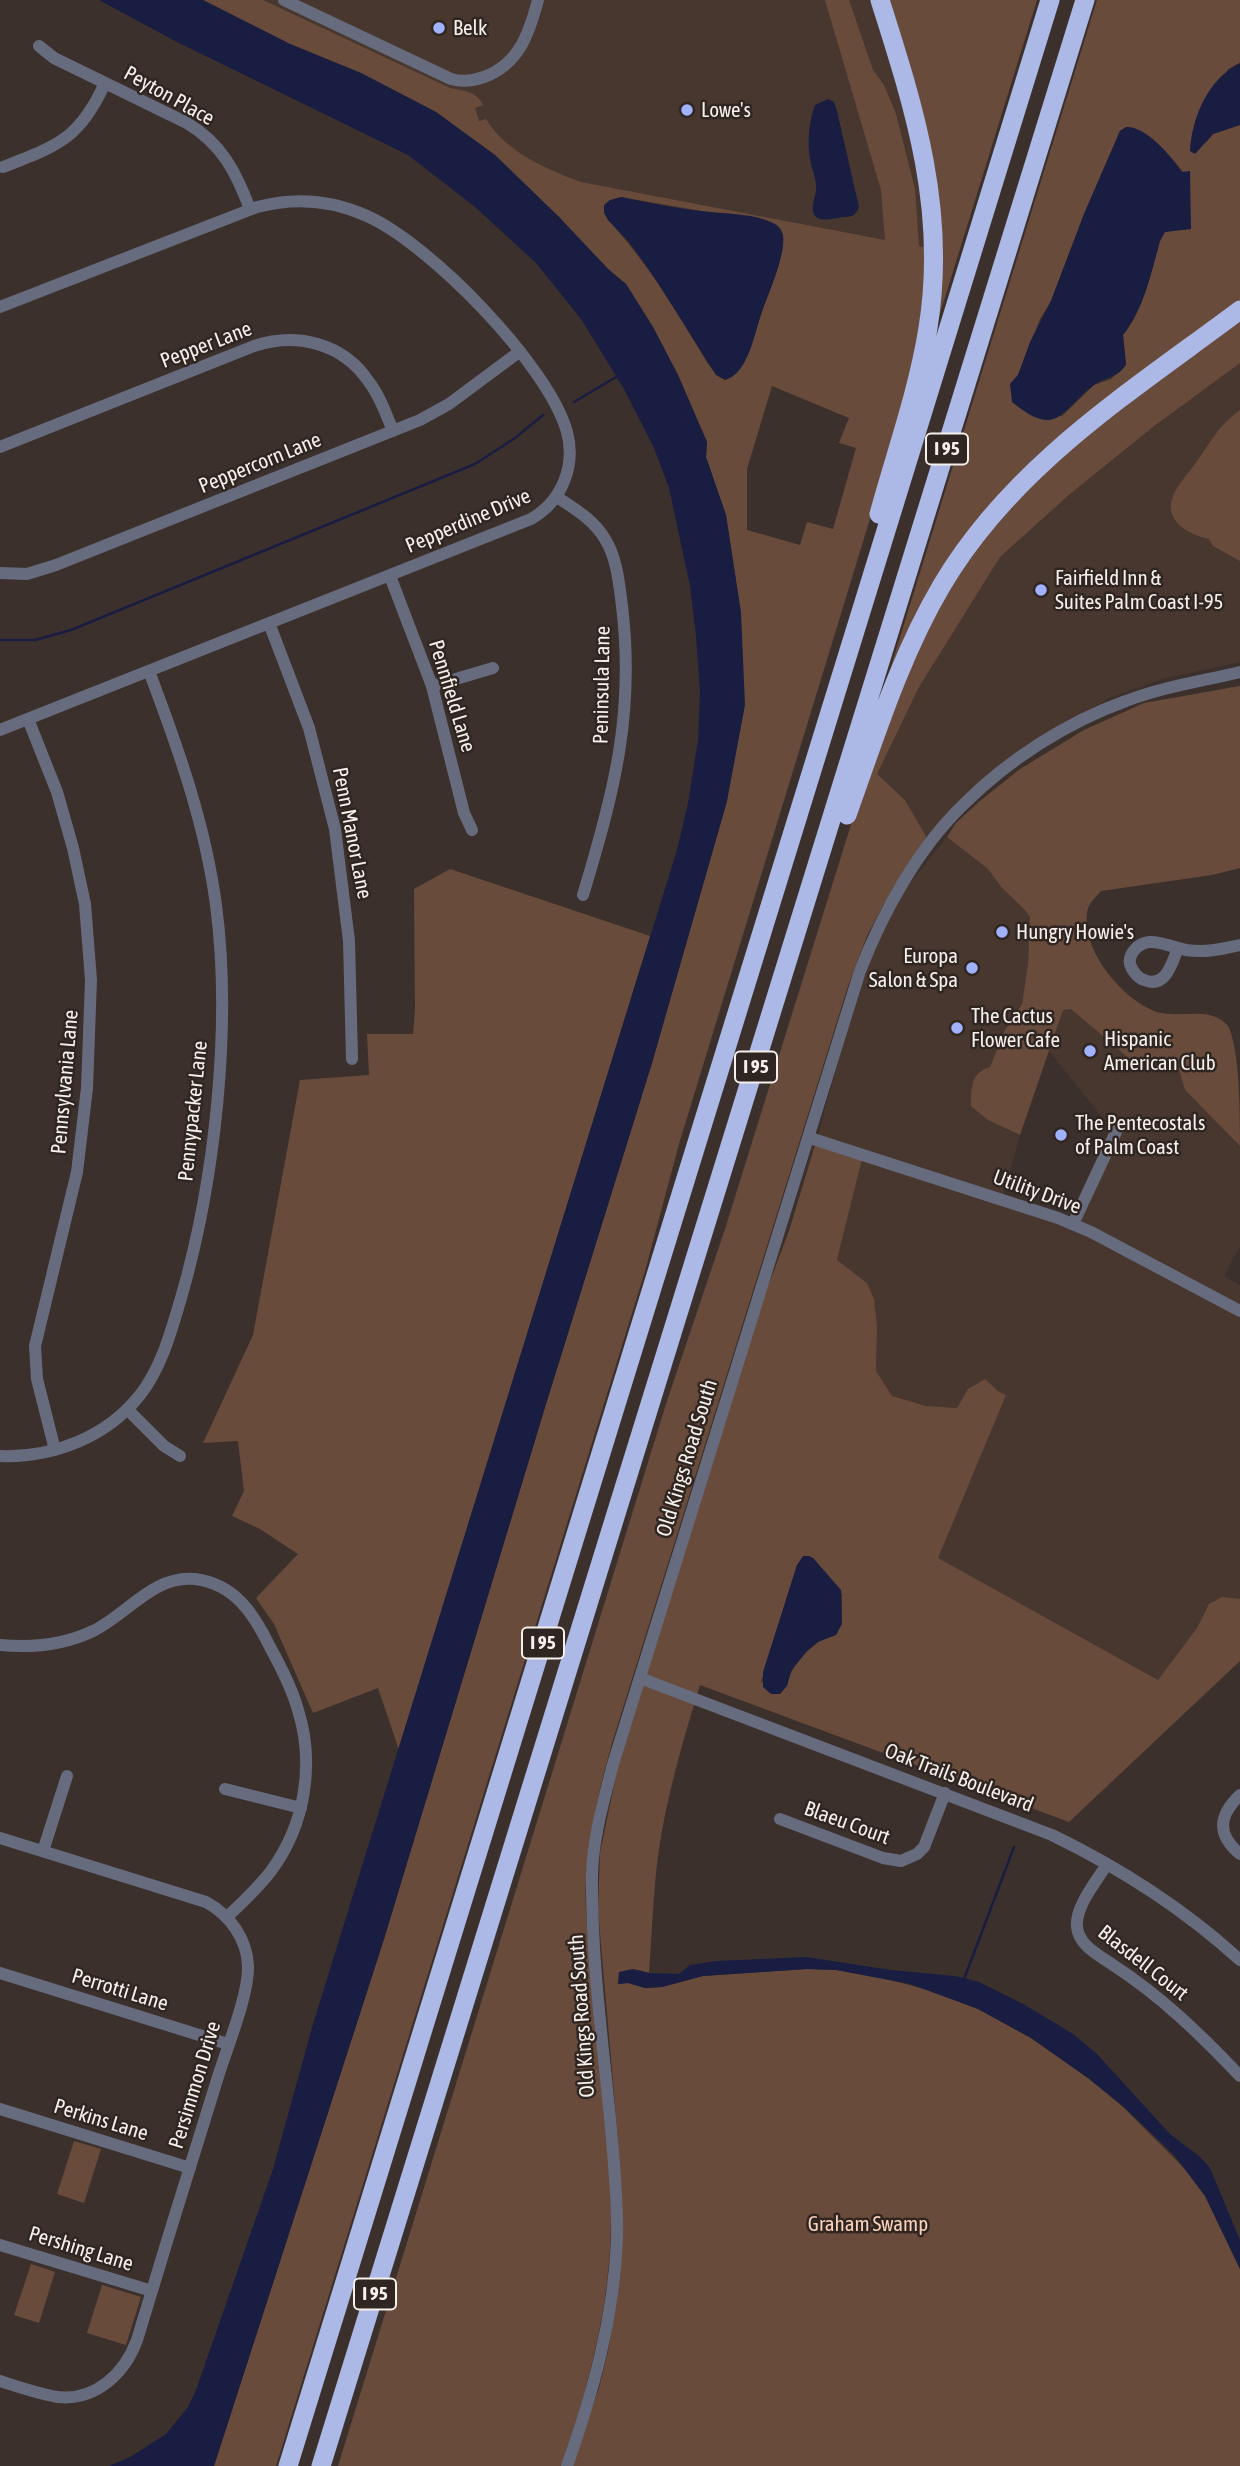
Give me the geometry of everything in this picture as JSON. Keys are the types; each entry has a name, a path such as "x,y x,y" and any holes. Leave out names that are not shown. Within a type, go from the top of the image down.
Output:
{"highway":[{"path":"799,820 799,781 862,578 920,367 932,300 934,238 924,151 880,0"},
{"name":"I 95","path":"288,2466 799,820 1050,0"},
{"name":"I 95","path":"321,2466 1085,0"},
{"path":"808,898 837,841 888,703 920,626 944,582 972,541 1014,490 1054,452 1159,369 1240,310"}],"street":[{"path":"284,0 451,79 466,81 494,73 513,58 524,42 538,0"},
{"name":"Peyton Place","path":"39,46 54,58 187,123 210,139 234,169 250,209"},
{"path":"3,167 47,149 74,132 93,109 105,83"},
{"name":"Pepperdine Drive","path":"0,307 250,209 275,203 311,201 346,208 376,220 407,240 450,276 485,311 519,352 548,394 566,430 569,444 569,466 557,497 541,513 527,521 0,730"},
{"name":"Pepper Lane","path":"0,447 244,350 271,341 289,340 304,340 320,345 350,361 369,381 393,431"},
{"name":"Peppercorn Lane","path":"0,573 27,574 56,565 393,431 438,411 519,352"},
{"name":"Peninsula Lane","path":"557,497 588,518 607,542 617,576 625,642 625,705 618,768 610,805 583,895"},
{"name":"Pennfield Lane","path":"390,576 432,687 464,813 472,830"},
{"name":"Penn Manor Lane","path":"269,623 309,728 335,829 348,926 352,1059"},
{"path":"432,687 493,668"},
{"name":"Pennypacker Lane","path":"0,1456 29,1455 55,1450 96,1433 127,1409 147,1386 160,1361 188,1273 202,1208 212,1140 221,1012 218,931 208,856 187,776 149,671"},
{"name":"Old Kings Road South","path":"566,2466 601,2354 611,2301 615,2259 616,2186 597,1978 592,1873 595,1843 613,1764 744,1339 810,1138 847,1010 874,936 920,859 964,803 1028,753 1065,729 1107,708 1154,692 1240,672"},
{"name":"Pennsylvania Lane","path":"28,719 57,792 72,841 87,921 91,980 87,1088 77,1172 35,1346 37,1379 55,1450"},
{"path":"1178,948 1212,951 1240,945"},
{"path":"1073,1224 1117,1130"},
{"name":"Utility Drive","path":"810,1138 994,1195 1073,1224 1240,1311"},
{"path":"127,1409 164,1446 180,1456"},
{"path":"0,1645 37,1646 79,1637 110,1622 144,1595 169,1582 195,1579 225,1590 242,1601 254,1616 294,1698 306,1747 306,1773 301,1808 292,1835 276,1864 227,1917 211,1905 193,1897 0,1838"},
{"name":"Oak Trails Boulevard","path":"640,1678 1052,1835 1107,1864 1186,1915 1240,1960"},
{"path":"43,1851 67,1776"},
{"path":"225,1789 301,1808"},
{"name":"Blaeu Court","path":"780,1819 883,1858 901,1861 918,1854 926,1843 945,1793"},
{"path":"1240,1794 1227,1809 1223,1826 1228,1842 1240,1854"},
{"name":"Blasdell Court","path":"1107,1864 1079,1913 1078,1928 1081,1939 1092,1951 1136,1980 1178,2014 1240,2076"},
{"name":"Persimmon Drive","path":"0,2381 60,2397 78,2396 101,2387 116,2376 130,2357 244,1993 248,1966 241,1938 227,1917"},
{"name":"Perrotti Lane","path":"0,1973 228,2044"},
{"name":"Perkins Lane","path":"0,2109 190,2168"},
{"name":"Pershing Lane","path":"0,2245 152,2291"}],"shaded area":[{"path":"203,0 872,0 920,166 927,248 553,211 495,155 436,112"},
{"path":"1240,363 1240,662 1162,679 1109,698 1052,732 927,838 905,800 877,774 919,687 1000,557 1070,494 1153,427"},
{"path":"947,837 988,869 1030,917 1028,964 1022,1004 1004,1032 990,1067 980,1070 988,1120 1020,1135 1003,1195 1071,1217 1110,1127 1049,1051 1063,1009 1071,1009 1131,1060 1176,1060 1185,1090 1240,1146 1240,1246 1224,1276 1240,1285 1240,1599 1209,1605 1197,1628 1158,1680 937,1558 1006,1395 998,1391 968,1389 958,1408 926,1406 892,1396 876,1371 877,1350 867,1283 837,1260 864,1151 818,1135 841,1050 871,957 887,922 910,883"}],"green space":[{"path":"203,0 263,0 450,88 473,94 483,105 475,108 479,121 486,119 504,141 528,158 581,182 885,240 881,190 825,0 849,0 873,70 884,85 896,114 915,189 919,246 927,248 926,309 891,450 679,1144 645,1271 276,2466 214,2466 384,1939 652,1063 727,801 741,613 726,515 706,457 707,442 678,375 653,327 626,284 495,155 436,112 361,73 290,44","holes":["621,197 742,215 780,256 743,364 725,380 708,364 674,307 623,236 608,220","772,386 849,418 839,443 856,448 833,529 807,522 800,545 747,530 747,469"]},
{"path":"886,0 1037,0 933,336 937,282"},
{"path":"1097,0 1240,0 1240,63 1228,69 1205,144 1213,134 1240,125 1240,303 1027,471 888,676","holes":["1126,127 1175,162 1183,172 1191,228 1165,232 1160,241 1142,302 1123,335 1126,365 1111,379 1094,385 1062,416 1031,413 1019,407 1010,384 1018,375 1040,319 1051,301 1084,214 1120,131"]},
{"path":"1240,319 1240,363 1153,427 1070,494 1000,557 919,687 877,774 905,800 927,838 882,907 867,936 848,986 612,1743 592,1827 587,1861 586,1916 608,2158 610,2249 603,2313 589,2375 561,2466 338,2466 666,1404 725,1229 854,815 908,668 963,564 1047,465"},
{"path":"1240,410 1240,561 1213,546 1209,539 1193,534 1179,525 1171,512 1171,505 1177,487 1215,435"},
{"path":"1240,686 1240,868 1212,875 1101,891 1088,908 1087,923 1096,955 1117,984 1130,996 1157,1012 1204,1014 1221,1020 1228,1026 1237,1066 1240,1146 1185,1090 1176,1060 1131,1060 1071,1009 1063,1010 1020,1135 988,1120 971,1106 972,1087 979,1073 990,1067 1004,1032 1022,1004 1028,964 1030,917 988,869 947,837 956,823 1020,769 1084,730 1144,703"},
{"path":"450,869 650,936 399,1750 378,1688 313,1713 274,1624 256,1598 298,1554 260,1529 232,1516 244,1491 238,1441 203,1443 253,1335 300,1080 369,1075 367,1034 413,1034 414,889"},
{"name":"Graham Swamp","path":"818,1135 864,1151 837,1260 867,1283 874,1299 877,1327 876,1371 892,1396 926,1406 957,1408 968,1389 985,1379 1006,1395 938,1558 1158,1680 1197,1628 1209,1604 1222,1597 1240,1599 1240,1661 1069,1822 700,1685 661,1834 649,1973 639,1970 619,1984 628,1983 645,1988 662,1987 703,1976 807,1969 836,1970 879,1977 935,1992 978,2009 1031,2038 1088,2078 1123,2107 1189,2173 1205,2196 1240,2269 1240,2466 572,2466 599,2388 618,2294 618,2139 598,1910 600,1853 618,1766 757,1315 789,1231","holes":["813,1558 842,1594 842,1624 801,1658 790,1675 787,1686 761,1682 797,1565"]},
{"path":"74,2141 101,2149 84,2203 57,2194"},
{"path":"31,2264 55,2272 39,2323 14,2315"},
{"path":"102,2285 141,2297 126,2345 87,2333"}],"water":[{"path":"99,0 203,0 290,44 361,73 436,112 495,155 626,284 653,327 678,375 707,442 706,457 726,515 741,613 745,705 727,801 652,1063 384,1939 214,2466 109,2466 130,2457 166,2434 188,2407 273,2169 313,2024 677,850 698,740 700,692 690,586 669,488 654,448 624,389 581,319 536,263 475,207 408,155 175,41"},
{"path":"1240,63 1240,125 1213,134 1195,154 1190,151 1198,112 1219,79"},
{"path":"828,99 834,102 837,111 859,207 851,216 825,219 816,217 813,211 816,187 809,139 815,105"},
{"path":"1126,127 1142,131 1165,150 1182,172 1190,171 1191,229 1165,232 1160,241 1142,302 1123,335 1126,365 1114,376 1094,385 1057,418 1039,419 1012,402 1010,384 1018,375 1030,342 1051,301 1084,214 1120,131"},
{"path":"621,197 688,209 750,216 773,223 781,230 782,254 775,276 748,354 733,376 725,380 716,375 656,280 629,242 608,220 604,205"},
{"path":"803,1556 813,1558 841,1590 842,1624 836,1635 818,1642 807,1651 791,1671 787,1686 780,1694 771,1694 763,1687 763,1672 797,1565"},
{"path":"806,1957 891,1970 955,1976 979,1982 1025,2005 1073,2034 1097,2054 1170,2134 1210,2168 1240,2240 1240,2269 1205,2196 1174,2155 1124,2107 1088,2078 1031,2038 978,2009 910,1984 836,1970 807,1969 703,1976 662,1987 645,1988 628,1983 618,1984 619,1972 633,1969 649,1973 679,1974 690,1965 716,1961"}],"waterway":[{"path":"574,402 616,377"},
{"path":"0,640 35,640 71,630 475,464 515,438 543,415"},
{"path":"963,1982 1014,1847"}],"place":[{"name":"Belk","path":"439,28"},
{"name":"Lowe's","path":"687,110"},
{"name":"Fairfield Inn & Suites Palm Coast I-95","path":"1041,590"},
{"name":"Hungry Howie's","path":"1002,932"},
{"name":"Europa Salon & Spa","path":"972,968"},
{"name":"The Cactus Flower Cafe","path":"957,1028"},
{"name":"Hispanic American Club","path":"1090,1051"},
{"name":"The Pentecostals of Palm Coast","path":"1061,1135"}]}
